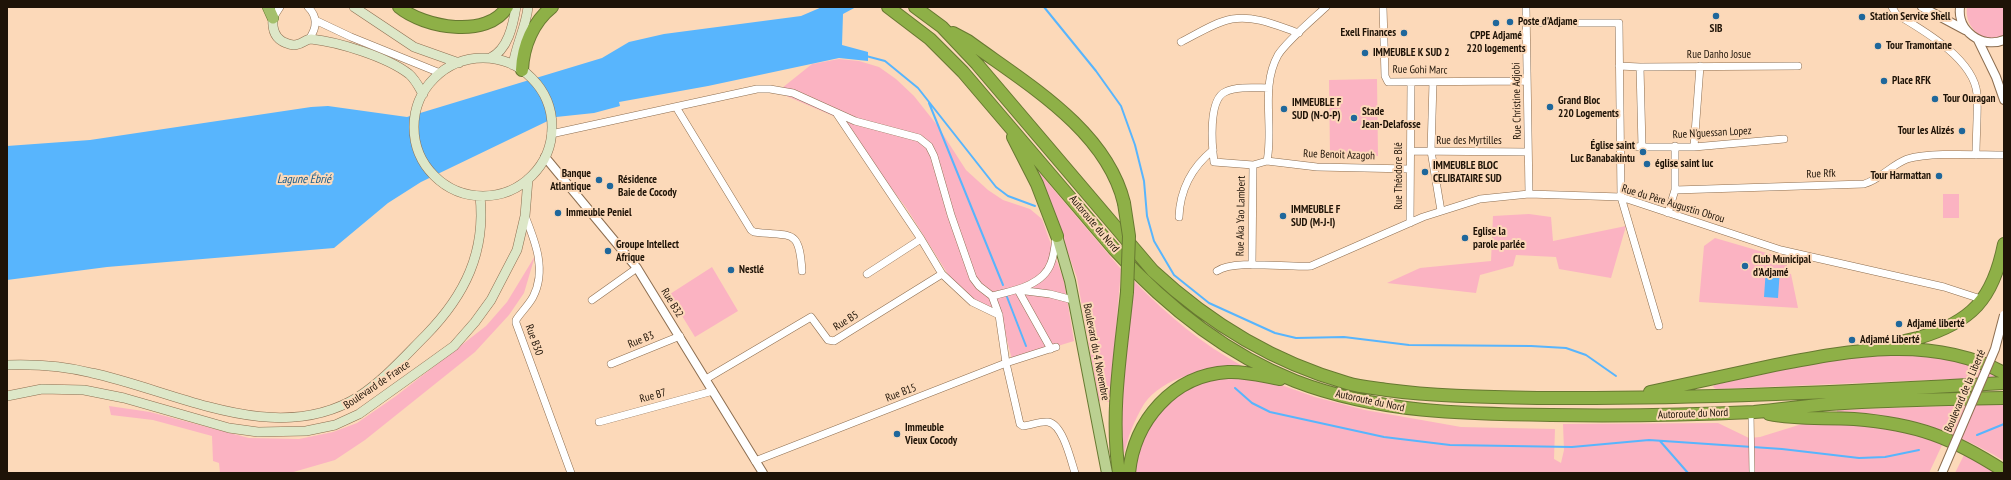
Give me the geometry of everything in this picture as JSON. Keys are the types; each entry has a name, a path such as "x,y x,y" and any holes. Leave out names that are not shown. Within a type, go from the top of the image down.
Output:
{"highway":[{"path":"268,7 273,18"},
{"path":"399,7 433,23 455,27 468,27 490,23 501,16 507,7"},
{"path":"521,70 524,50 536,25 552,7"},
{"name":"Autoroute du Nord","path":"888,7 930,39 963,72 1114,249 1166,302 1214,339 1255,362 1294,381 1354,400 1407,409 1437,412 1628,416 1753,412 1829,404 2004,398"},
{"name":"Autoroute du Nord","path":"915,7 942,26 977,64 1153,271 1199,310 1225,329 1263,350 1303,369 1350,384 1410,393 1472,397 1618,398 1946,388 2004,383"},
{"path":"942,26 968,41 1010,72 1048,101 1088,135 1108,163 1115,176 1124,203 1128,236 1128,292 1116,404 1115,435 1119,473"},
{"path":"1003,119 1037,184 1057,236"},
{"path":"1880,349 1949,326 1967,315 1984,300 1993,283 2000,264 2004,244"},
{"path":"1618,398 1819,356 1860,350 1916,350 1944,353 2000,371"},
{"path":"1129,473 1133,445 1146,421 1156,407 1169,395 1184,386 1205,377 1228,372 1250,373 1294,381"},
{"path":"1753,412 1793,418 1853,419 1915,427 1943,436 2004,472"}],"main road":[{"path":"354,7 414,47 459,63"},
{"path":"516,7 507,40 497,55 490,58 469,60 459,63 440,73 423,94 419,104 415,122 417,143 424,161 439,179 461,192 480,196 502,193 512,189 528,179 536,171 545,157 551,134 552,123 549,109 544,95 521,70 515,52 525,25 528,7"},
{"path":"273,18 274,32 284,42 297,45 309,39 346,47 381,59 408,74 423,94"},
{"path":"490,58 521,70"},
{"name":"Boulevard de France","path":"7,396 42,389 84,390 117,396 229,428 258,432 306,432 335,425 360,414 454,346 491,300 505,276 517,250 525,216 528,179"},
{"name":"Boulevard de France","path":"7,365 46,366 91,372 244,415 282,418 326,410 357,397 395,369 434,327 453,303 468,277 476,257 481,227 480,196"},
{"name":"Boulevard du 4 Novembre","path":"1057,236 1073,300 1107,473"}],"street":[{"path":"273,18 280,7"},
{"path":"308,7 315,20 313,33 309,39"},
{"path":"1267,161 1270,147 1269,88 1279,55 1326,7"},
{"name":"Rue Gohi Marc","path":"1383,7 1386,80 1388,82 1527,81"},
{"name":"Rue Christine Adjobi","path":"1526,7 1529,194"},
{"path":"1892,7 1896,14 1950,50 1974,81 1977,93 1976,155"},
{"path":"1922,7 1967,31 1978,40 2004,45"},
{"path":"1960,7 1962,22 1967,31"},
{"path":"1181,42 1222,22 1243,18 1267,22 1299,33"},
{"path":"315,20 351,37 440,73"},
{"path":"1526,23 1619,23 1618,66 1621,198 1659,326"},
{"path":"1978,40 1996,76 2004,100"},
{"path":"1988,43 2004,40"},
{"name":"Rue Danho Josue","path":"1618,66 1798,66"},
{"path":"1694,147 1700,66"},
{"path":"1640,67 1642,147"},
{"name":"Rue Théodore Blé","path":"1410,223 1411,82"},
{"path":"1434,82 1432,152 1441,211"},
{"path":"1253,165 1217,164 1214,162 1214,107 1217,98 1225,92 1234,89 1269,88"},
{"path":"551,134 758,90 770,89 793,93 837,114 870,126 919,138 928,146 934,156 951,215 974,278 979,286 992,296 999,315 1006,363 1022,426 1048,422 1052,424 1059,431 1067,446 1075,473"},
{"path":"676,107 751,230 754,232 783,234 792,237 798,242 801,249 802,271"},
{"path":"837,114 922,239 942,274 972,302 999,315"},
{"name":"Rue N'guessan Lopez","path":"1620,146 1694,147 1784,140"},
{"path":"1668,213 1675,190 1675,146"},
{"path":"1179,218 1180,201 1184,187 1202,159 1213,150"},
{"name":"Rue des Myrtilles","path":"1410,151 1528,152"},
{"name":"Rue Rfk","path":"1675,190 1864,184 1874,181 1894,166 1908,159 1925,157 2004,155"},
{"name":"Rue B32","path":"545,157 637,268 763,473"},
{"name":"Rue Aka Yao Lambert","path":"1252,265 1253,165 1267,161"},
{"name":"Rue Benoit Azagoh","path":"1267,161 1317,167 1410,168"},
{"name":"Rue du Père Augustin Obrou","path":"1217,271 1222,267 1252,265 1292,267 1311,266 1441,211 1480,199 1529,194 1621,198 1781,250 1944,287 1984,300"},
{"name":"Rue B30","path":"525,216 537,250 537,287 532,298 518,317 516,323 571,473"},
{"path":"992,296 1018,290 1044,274 1051,263 1057,236"},
{"path":"867,274 922,239"},
{"path":"592,300 637,268"},
{"name":"Rue B5","path":"706,379 811,317 828,340 834,341 942,274"},
{"path":"1018,290 1050,294 1073,300"},
{"name":"Rue B15","path":"755,461 1006,363 1054,348 1018,290"},
{"name":"Boulevard de la Liberté","path":"1942,473 1995,349 2004,315"},
{"name":"Rue B3","path":"611,364 680,336"},
{"name":"Rue B7","path":"599,422 713,391"},
{"path":"1752,473 1753,412"}],"shaded area":[{"path":"1967,7 2004,7 2004,35 1997,38 1989,38 1977,33 1969,22"},
{"path":"839,59 859,61 879,67 896,79 914,96 937,125 966,170 988,190 1003,200 1030,209 1042,219 1064,281 1074,341 1012,360 1001,316 975,301 949,276 907,209 838,118 777,92 812,64"},
{"name":"Stade Jean-Delafosse","path":"1377,79 1378,156 1330,156 1329,80"},
{"path":"1038,171 1121,269 1110,402 1099,401 1077,278"},
{"path":"1943,194 1959,194 1959,218 1943,218"},
{"path":"1529,214 1551,217 1553,241 1626,226 1611,278 1559,269 1556,257 1516,255 1513,266 1480,275 1476,293 1387,283 1420,268 1491,261 1493,216"},
{"name":"Club Municipal d'Adjamé","path":"1715,238 1787,259 1787,273 1791,274 1798,308 1699,302 1704,246"},
{"path":"535,256 524,293 509,315 475,352 365,440 335,460 290,473 220,473 219,463 213,461 212,436 153,420 111,415 109,406 150,412 249,438 299,439 333,432 357,423 396,396 486,326 507,302"},
{"path":"712,267 738,311 695,337 670,294"},
{"path":"1134,281 1159,306 1199,339 1244,367 1218,368 1189,375 1163,386 1152,394 1144,404 1129,435 1124,455 1122,413 1124,368"},
{"path":"1905,354 1931,356 1984,369 2004,377 1716,389 1713,387 1715,384 1774,370 1856,355"},
{"path":"1228,377 1273,382 1315,397 1365,410 1461,427 1555,429 1554,459 1561,463 1564,450 1563,424 1718,423 1749,438 1760,437 1802,424 1874,426 1921,436 1943,443 1929,473 1132,473 1139,444 1157,413 1186,389 1201,383"},
{"path":"2004,404 2004,461 1963,439 1924,426 1883,418 1837,413 1837,410"},
{"path":"1965,453 1999,473 1955,473"}],"water":[{"name":"Lagune Ébrié","path":"822,7 856,7 843,14 842,45 868,52 868,61 839,58 708,86 619,102 620,106 594,113 556,117 421,182 388,203 334,248 107,267 7,280 7,146 90,140 311,107 328,106 407,117 602,58 629,42 664,34 801,16"},
{"path":"1766,268 1780,269 1778,298 1764,297"}],"waterway":[{"path":"1044,7 1096,71 1121,106 1135,145 1144,181 1147,216 1154,241 1174,275 1209,303 1275,333 1296,338 1344,337 1409,345 1531,346 1566,348 1586,355 1616,376"},
{"path":"866,56 885,61 918,88 996,187 1008,196 1035,206"},
{"path":"929,103 1003,285"},
{"path":"1007,297 1026,346"},
{"path":"1235,388 1252,403 1270,412 1384,437 1450,445 1572,447 1649,440 1782,449 1859,458 1885,457 1919,450"},
{"path":"1977,435 2004,424"},
{"path":"1660,441 1688,473"}],"place":[{"name":"SIB","path":"1716,16"},
{"name":"Station Service Shell","path":"1862,17"},
{"name":"Poste d'Adjame","path":"1510,22"},
{"name":"CPPE Adjamé 220 logements","path":"1496,23"},
{"name":"Exell Finances","path":"1404,33"},
{"name":"Tour Tramontane","path":"1878,46"},
{"name":"IMMEUBLE K SUD 2","path":"1365,53"},
{"name":"Place RFK","path":"1884,81"},
{"name":"Tour Ouragan","path":"1935,99"},
{"name":"Grand Bloc 220 Logements","path":"1550,107"},
{"name":"IMMEUBLE F SUD (N-O-P)","path":"1284,109"},
{"name":"Stade Jean-Delafosse","path":"1354,118"},
{"name":"Tour les Alizés","path":"1962,131"},
{"name":"Église saint Luc Banabakintu","path":"1643,152"},
{"name":"église saint luc","path":"1647,164"},
{"name":"IMMEUBLE BLOC CELIBATAIRE SUD","path":"1425,172"},
{"name":"Tour Harmattan","path":"1939,176"},
{"name":"Banque Atlantique","path":"599,180"},
{"name":"Résidence Baie de Cocody","path":"610,186"},
{"name":"Immeuble Peniel","path":"558,213"},
{"name":"IMMEUBLE F SUD (M-J-I)","path":"1283,216"},
{"name":"Eglise la parole parlée","path":"1465,238"},
{"name":"Groupe Intellect Afrique","path":"608,251"},
{"name":"Club Municipal d'Adjamé","path":"1745,266"},
{"name":"Nestlé","path":"731,270"},
{"name":"Adjamé liberté","path":"1899,324"},
{"name":"Adjamé Liberté","path":"1852,340"},
{"name":"Immeuble Vieux Cocody","path":"897,434"}]}
